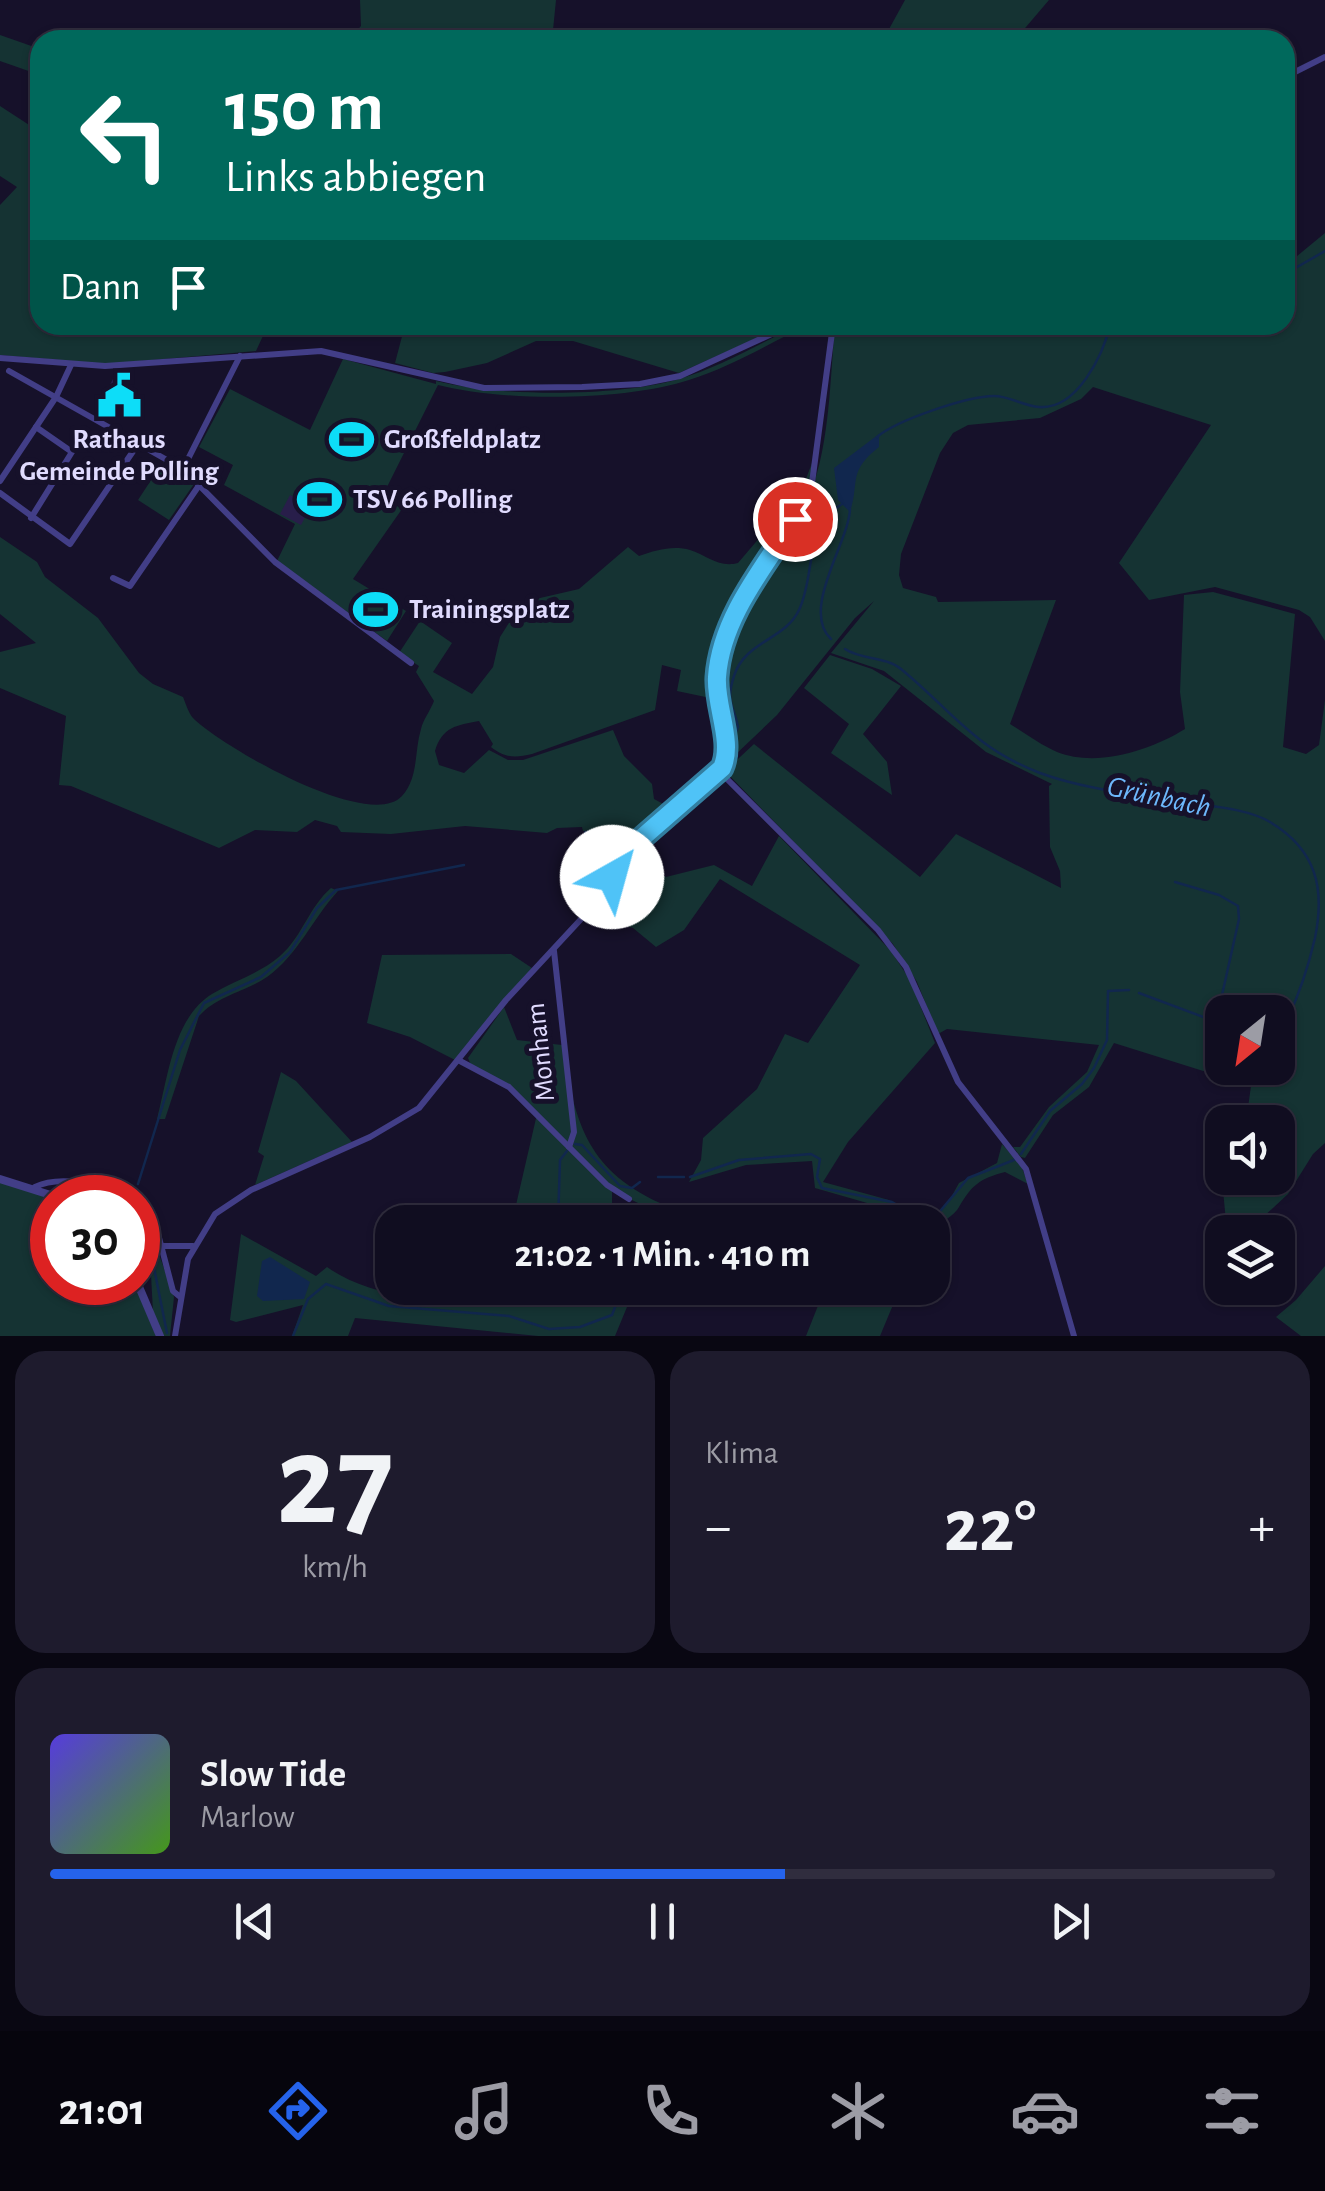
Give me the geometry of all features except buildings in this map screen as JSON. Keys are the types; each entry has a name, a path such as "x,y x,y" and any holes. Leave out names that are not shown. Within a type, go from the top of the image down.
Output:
{"street":[{"path":"1295,72 1325,57"},
{"path":"0,358 72,366 139,365 322,351 433,378 515,390 654,382 696,371 770,335"},
{"path":"175,1336 180,1296 194,1246 215,1214 251,1190 404,1119 431,1097 506,1000 554,950 636,843 720,772 726,752 717,680 722,649 737,611 795,519 812,484 832,335"},
{"path":"184,469 240,356"},
{"path":"0,481 72,366"},
{"path":"9,372 184,469 275,562 411,663"},
{"path":"31,518 72,452 36,427"},
{"path":"0,493 70,544 138,444"},
{"path":"113,578 130,586 200,484"},
{"path":"720,772 878,930 906,967 958,1082 1026,1169 1074,1336"},
{"name":"Monham","path":"554,950 574,1132 569,1147"},
{"name":"Monham","path":"460,1061 509,1086 607,1185 629,1199"},
{"path":"0,1179 30,1186"},
{"path":"160,1239 173,1291 180,1296"},
{"path":"163,1246 194,1246"},
{"path":"147,1305 160,1336"}],"green space":[{"path":"360,0 556,0 553,30 357,30 361,26"},
{"path":"905,0 1049,0 1024,30 888,30"},
{"path":"0,35 30,46 30,72 0,61"},
{"path":"0,106 30,126 30,335 263,335 256,351 106,364 0,355 0,205 17,187 0,176"},
{"path":"1325,233 1325,641 1310,617 1299,610 1215,587 1149,600 1119,563 1211,425 1093,387 1081,399 1040,418 968,425 953,433 940,453 901,554 899,575 903,588 936,597 938,602 1056,600 1010,724 1057,752 1089,758 1140,750 1185,729 1180,692 1184,595 1213,592 1295,614 1283,747 1306,754 1319,745 1325,700 1325,1143 1295,1183 1295,1105 1248,1105 1251,1086 1248,1085 1295,1085 1295,995 1205,995 1205,1072 1114,1043 1089,1087 1053,1115 1025,1158 1021,1157 1013,1147 1020,1147 1049,1107 1087,1072 1099,1045 947,1029 938,1034 917,982 893,944 725,771 754,744 920,877 956,834 1061,888 1060,871 1050,847 1052,784 986,752 884,671 831,653 874,601 855,618 777,715 734,756 728,754 720,677 725,651 745,604 800,516 811,492 826,431 834,335 1295,335 1295,258"},
{"path":"402,335 764,335 679,373 573,341 536,341 487,363 445,372 433,373 395,363"},
{"name":"TSV 66 Polling","path":"778,335 788,335 689,380 632,392 529,396 438,385 382,497 402,509 353,579 406,611 387,641 277,561 295,524 224,485 233,465 199,447 230,389 310,430 343,359 436,384 558,393 654,385 725,362"},
{"path":"816,452 804,497 733,617 723,642 715,699 677,691 681,670 662,665 655,710 532,754 510,756 496,751 479,721 451,729 438,743 435,751 439,765 464,773 489,750 508,760 523,760 613,730 624,756 652,784 654,799 669,807 632,831 583,831 582,827 557,828 547,833 465,826 391,834 341,832 337,826 315,820 297,832 255,830 219,848 71,786 59,785 66,716 0,688 0,652 36,643 0,614 0,537 37,562 45,577 98,618 139,673 183,697 193,718 209,731 263,764 329,795 359,803 385,804 407,789 414,773 422,726 434,701 416,672 419,666 399,653 420,621 452,643 433,672 472,694 493,667 500,637 514,615 540,598 579,589 628,547 639,556 677,548 719,563 738,563 803,487"},
{"path":"163,462 194,484 169,520 138,500"},
{"path":"830,655 872,669 901,686 863,734 887,762 892,795 831,753 849,724 804,688"},
{"path":"779,836 891,951 910,980 935,1043 848,1142 823,1182 898,1205 874,1205 815,1188 812,1161 746,1165 689,1182 701,1160 703,1138 757,1089 785,1034 808,1043 860,965 720,879 684,930 656,947 633,928 589,914 629,856 666,877 714,865 752,886"},
{"path":"331,888 338,891 278,968 199,1016 165,1119 157,1119 174,1050 188,1018 212,994 280,956"},
{"path":"511,954 532,968 457,1061 410,1037 367,1023 382,955"},
{"path":"504,1007 517,1040 562,1045 572,1096 587,1139 614,1174 659,1205 642,1205 612,1190 612,1205 516,1205 537,1114 512,1087 471,1065 468,1058"},
{"path":"281,1072 296,1081 352,1142 255,1185 264,1156 258,1152"},
{"path":"1002,1144 1021,1165 1028,1184 1005,1172 989,1177 972,1188 950,1216 950,1205 945,1205 959,1183 997,1163"},
{"path":"0,1182 30,1191 30,1305 143,1305 156,1336 0,1336"},
{"path":"1223,1195 1287,1195 1265,1215 1225,1215"},
{"path":"241,1234 316,1276 327,1267 375,1289 375,1305 627,1307 615,1336 538,1336 355,1318 348,1336 292,1336 303,1305 236,1322 230,1320"},
{"path":"160,1257 174,1297 170,1336 163,1336 153,1305 160,1305"},
{"path":"1325,1266 1325,1336 1301,1336 1276,1317 1295,1305"},
{"path":"818,1305 893,1305 880,1336 806,1336"}],"water":[{"path":"879,434 879,447 858,471 850,512 838,500 834,468"},
{"path":"270,1257 310,1282 304,1299 263,1301 257,1296 262,1261"}],"waterway":[{"name":"Grünbach","path":"1295,268 1325,251"},
{"name":"Grünbach","path":"877,437 916,417 982,397 1000,396 1027,405 1053,406 1065,400 1086,378 1107,335"},
{"path":"727,752 738,727 730,692 739,664 793,620 804,596 821,526 842,504"},
{"name":"Grünbach","path":"831,639 823,626 823,594 850,509"},
{"name":"Grünbach","path":"845,649 895,665 980,740 1040,773 1097,788 1244,812 1286,833 1308,858 1319,903 1315,938 1295,1001"},
{"path":"585,832 626,834 643,829 680,801 722,758"},
{"path":"141,1175 180,1050 204,1003 261,977 290,952 317,908 336,890 464,865"},
{"path":"1175,882 1219,895 1238,906 1239,919 1222,995"},
{"name":"Grünbach","path":"1021,1154 1050,1111 1082,1084 1094,1068 1107,1040 1108,991 1129,990"},
{"name":"Grünbach","path":"1139,993 1205,1018"},
{"name":"Grünbach","path":"575,1144 582,1145 620,1186 632,1188 640,1182"},
{"name":"Grünbach","path":"559,1205 560,1160 567,1151"},
{"name":"Grünbach","path":"690,1177 739,1160 811,1154 820,1159 817,1177 822,1188 897,1205"},
{"name":"Grünbach","path":"945,1205 968,1178 1014,1160"},
{"name":"Grünbach","path":"658,1177 684,1177"},
{"name":"Grünbach","path":"293,1336 308,1299 326,1284 375,1301"},
{"path":"160,1298 167,1333"},
{"name":"Grünbach","path":"386,1305 509,1316 549,1329 580,1327 612,1315 616,1305"}],"place":[{"name":"Rathaus Gemeinde Polling","path":"119,395"},
{"name":"Großfeldplatz","path":"351,440"},
{"name":"TSV 66 Polling","path":"320,500"},
{"name":"Trainingsplatz","path":"376,610"}],"route":[{"path":"612,877 636,843 722,768 726,753 717,680 722,649 737,611 795,519"}]}
